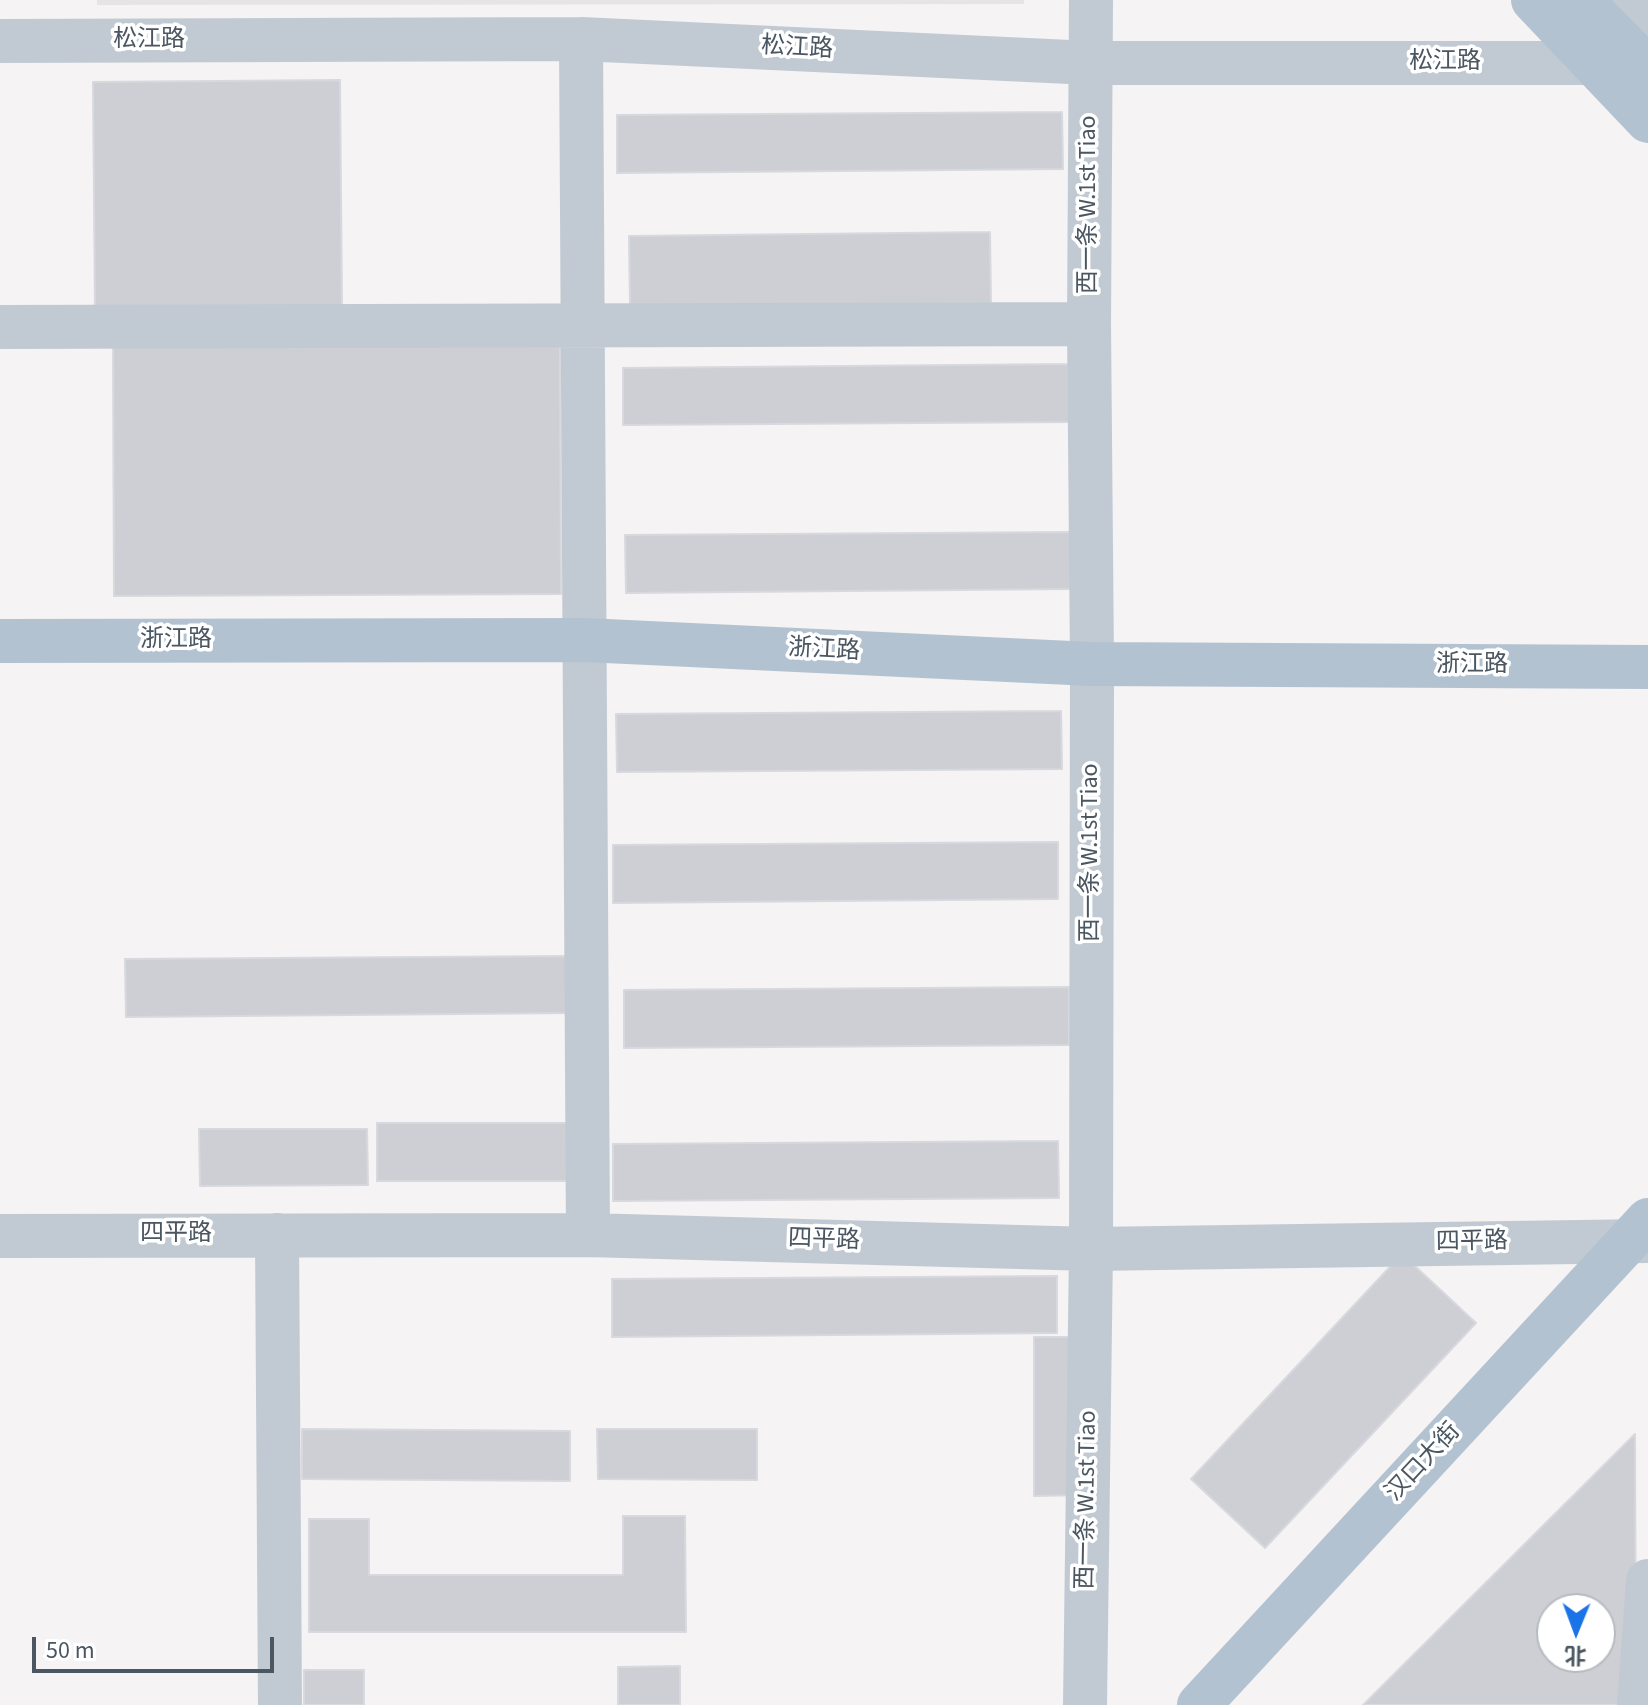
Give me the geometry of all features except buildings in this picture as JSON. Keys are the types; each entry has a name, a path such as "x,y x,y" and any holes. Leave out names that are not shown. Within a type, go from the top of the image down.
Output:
{"main road":[{"path":"1533,0 1630,57"},
{"path":"1581,0 1630,57 1648,121"},
{"name":"浙江路","path":"0,641 585,640 1092,664 1648,667"},
{"name":"汉口大街","path":"1199,1705 1642,1234"}],"street":[{"name":"西一条 W.1st Tiao","path":"1085,1705 1091,1249 1091,0"},
{"path":"1630,0 1630,57"},
{"name":"松江路","path":"0,41 581,39 1091,63 1630,57"},
{"path":"581,39 588,1235"},
{"path":"0,327 1089,324"},
{"name":"四平路","path":"0,1236 588,1235 1091,1249 1642,1234"},
{"path":"277,1235 280,1705"},
{"path":"1639,1705 1648,1581"}],"shaded area":[{"path":"97,0 1024,0 1024,4 97,5"}]}
